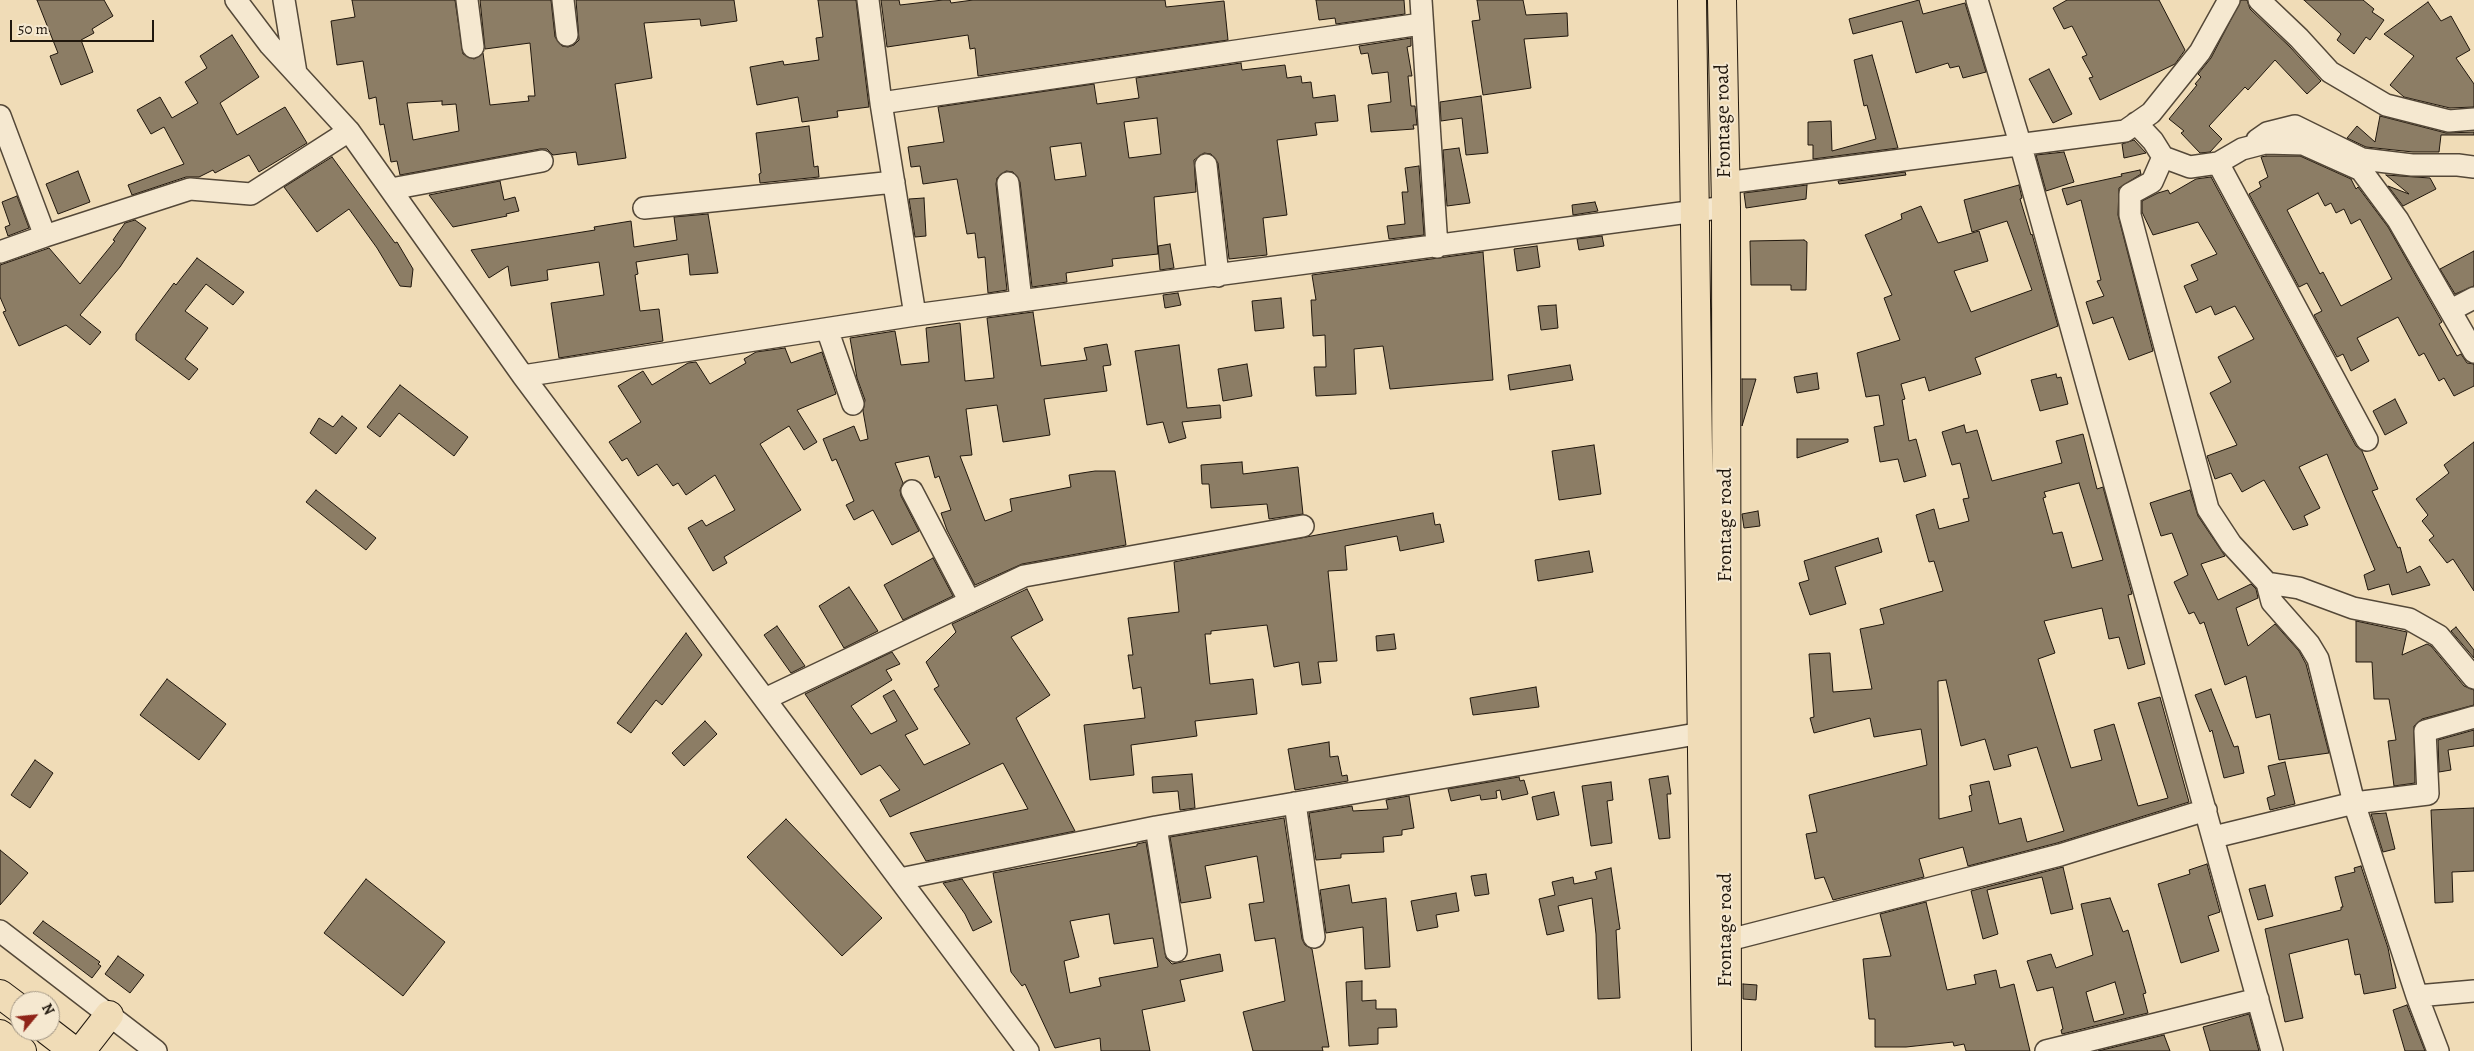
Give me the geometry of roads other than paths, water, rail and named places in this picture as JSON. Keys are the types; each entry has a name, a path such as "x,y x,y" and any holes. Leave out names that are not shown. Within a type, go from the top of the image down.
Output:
{"main road":[{"path":"1692,0 1693,210 1706,1051"},
{"name":"Frontage road","path":"1722,0 1726,195 1726,1051"},
{"path":"81,1051 109,1015"},
{"path":"0,1034 22,1051"},
{"path":"60,1040 74,1051"}],"street":[{"path":"236,0 270,44 349,131 523,376 1028,1051"},
{"path":"284,0 296,73"},
{"path":"467,0 473,47"},
{"path":"563,0 567,35"},
{"path":"868,0 881,103 915,315"},
{"path":"1421,0 1421,24 1437,247"},
{"path":"1977,0 2020,143 2272,1051"},
{"path":"523,376 915,315 1437,247 1693,210 1726,195 2020,143 2125,131 2151,113 2200,52 2229,0"},
{"path":"2259,0 2299,38 2330,72 2386,105 2449,121 2474,119"},
{"path":"881,103 1421,24"},
{"path":"0,116 45,236"},
{"path":"2136,124 2153,141 2163,157 2190,167 2218,163 2267,134 2295,126 2362,159 2412,165 2474,167"},
{"path":"0,252 190,188 251,194 349,131"},
{"path":"2242,149 2265,143 2303,144 2361,170 2398,220 2474,352"},
{"path":"2163,157 2152,182 2130,194 2130,215 2208,509 2231,544 2267,584 2272,602 2310,644 2318,659 2354,803 2417,996 2438,1051"},
{"path":"391,189 542,162"},
{"path":"2218,163 2367,440"},
{"path":"1206,165 1218,276"},
{"path":"644,208 894,182"},
{"path":"1008,183 1021,301"},
{"path":"2451,310 2474,298"},
{"path":"827,329 853,404"},
{"path":"912,491 970,602"},
{"path":"765,699 1024,576 1303,526"},
{"path":"2267,584 2299,588 2352,608 2410,619 2439,636 2474,678"},
{"path":"2214,837 2354,803 2428,794 2426,731 2474,717"},
{"path":"900,879 1156,827 1702,733"},
{"path":"1295,803 1314,937"},
{"path":"1725,941 2060,855 2206,810"},
{"path":"1156,827 1176,951"},
{"path":"0,931 156,1051"},
{"path":"2417,996 2474,991"},
{"path":"2046,1051 2258,999"}]}
